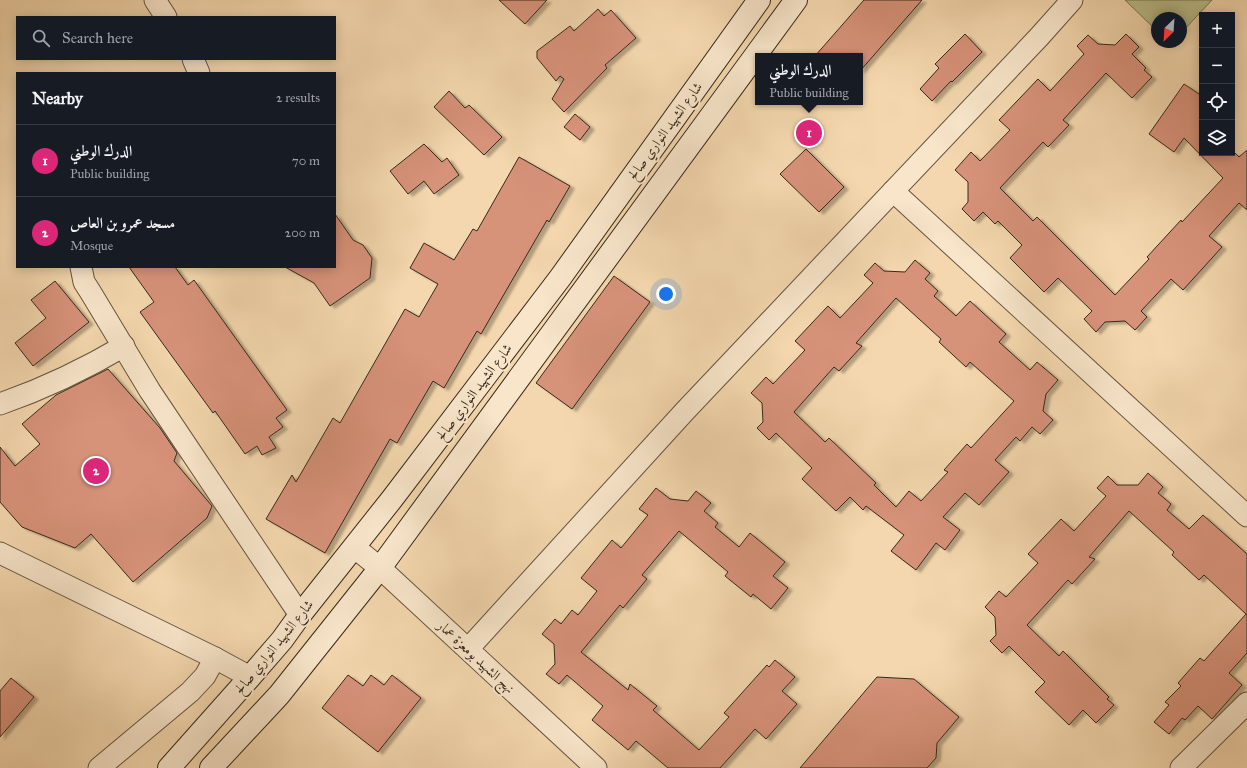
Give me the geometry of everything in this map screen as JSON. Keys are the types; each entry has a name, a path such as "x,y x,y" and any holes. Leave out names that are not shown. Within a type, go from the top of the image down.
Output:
{"street":[{"path":"155,0 165,16"},
{"name":"شارع الشهيد النواري صالح","path":"169,768 282,640 392,498 560,278 759,0"},
{"name":"شارع الشهيد النواري صالح","path":"757,53 796,0"},
{"path":"468,650 685,411 1039,37 1072,0"},
{"name":"شارع الشهيد النواري صالح","path":"211,768 278,695 380,568 755,56"},
{"path":"193,60 199,72"},
{"path":"893,191 1247,516"},
{"path":"80,268 84,282 150,391 300,615"},
{"path":"0,404 57,381 100,360 124,346"},
{"name":"نهج الشهيد بومعزة عمار","path":"354,547 380,568 596,768"},
{"path":"0,553 215,658 250,677"},
{"path":"99,768 190,692 205,676 215,658"},
{"path":"1181,768 1247,703"}],"green space":[{"path":"1125,0 1212,0 1199,12 1187,27 1187,12 1151,12 1151,25"}],"building":[{"path":"499,0 547,0 525,24"},
{"path":"864,0 922,0 863,68 863,53 818,53"},
{"path":"598,9 604,16 611,10 636,38 605,65 607,68 564,112 552,99 564,79 560,76 556,81 537,58 537,51 570,26 574,31"},
{"path":"965,34 982,52 932,101 920,89 939,68 935,64"},
{"path":"1126,34 1139,47 1132,54 1146,68 1144,70 1152,77 1132,98 1106,73 1063,120 1069,125 1048,147 1043,142 1000,188 1033,221 1037,217 1115,295 1149,259 1147,257 1181,220 1182,222 1223,178 1202,156 1235,156 1235,153 1239,157 1247,150 1247,210 1239,203 1209,236 1222,247 1183,290 1171,279 1141,311 1147,317 1135,330 1125,321 1105,322 1096,332 1084,319 1092,311 1058,278 1044,292 1010,258 1022,245 998,221 995,224 983,212 974,221 962,209 968,202 968,182 955,170 971,152 980,161 1010,130 999,120 1038,79 1050,91 1084,54 1077,46 1088,35 1098,44 1115,45"},
{"path":"1184,84 1199,94 1199,153 1184,138 1174,152 1149,134"},
{"path":"449,91 465,108 469,105 502,137 484,155 434,107"},
{"path":"575,114 590,127 580,140 564,127"},
{"path":"424,144 442,162 447,158 459,175 434,194 424,181 408,194 390,171"},
{"path":"806,149 844,187 819,212 780,174"},
{"path":"519,157 570,186 549,222 547,220 481,334 477,331 444,388 433,381 397,443 390,439 325,553 266,519 292,475 296,482 333,418 340,423 405,309 419,317 438,284 410,268 424,243 454,260 473,229 477,231"},
{"path":"336,215 353,240 363,245 372,258 370,278 330,306 314,283 287,268 336,268"},
{"path":"915,260 930,273 925,279 938,291 934,296 956,316 970,301 1006,334 999,342 1030,370 1037,362 1058,380 1046,394 1043,411 1053,420 1040,434 1032,427 1020,441 1016,437 995,460 1009,472 979,505 965,493 943,517 960,530 945,550 936,543 916,570 891,551 904,535 866,506 863,510 850,497 836,511 802,479 812,468 776,433 769,440 757,428 763,422 762,403 751,393 766,377 773,384 805,350 795,341 828,306 840,318 873,283 864,275 875,263 884,271 905,272","holes":["896,298 941,339 939,342 966,367 970,362 1014,401 971,448 967,444 944,470 948,472 921,501 909,491 896,507 874,485 876,483 829,438 825,442 794,412 834,367 839,371 862,346 856,343"]},
{"path":"130,268 176,268 188,285 194,280 287,410 276,418 283,427 269,437 276,448 262,455 257,446 245,454 215,411 213,413 140,312 154,302"},
{"path":"614,276 650,302 572,409 536,383"},
{"path":"55,281 89,322 33,366 15,343 46,318 31,300"},
{"path":"108,369 160,428 177,453 174,461 212,506 207,518 133,582 91,534 75,548 22,527 0,502 0,447 15,466 40,444 22,424 56,395"},
{"path":"1148,473 1163,487 1158,493 1171,504 1167,510 1189,529 1203,515 1247,554 1247,653 1229,673 1242,685 1212,719 1198,706 1185,720 1182,718 1169,734 1154,722 1169,705 1165,702 1181,686 1178,683 1200,658 1204,661 1246,614 1204,575 1199,580 1172,555 1174,552 1129,511 1089,557 1095,559 1072,584 1068,580 1027,625 1059,656 1063,651 1109,697 1107,699 1114,705 1096,723 1083,710 1069,725 1035,692 1045,682 1009,646 1002,653 990,641 996,635 995,617 985,607 999,591 1006,597 1038,563 1028,554 1061,519 1074,531 1106,496 1097,488 1108,476 1117,485 1138,485"},
{"path":"656,488 670,499 688,501 696,491 711,503 704,511 718,523 715,527 739,547 750,533 785,562 773,576 788,588 771,609 753,594 751,597 725,576 728,572 679,531 642,575 647,579 623,608 620,605 581,652 628,690 630,684 657,706 653,710 699,750 729,717 724,713 767,665 769,667 775,660 795,677 782,691 797,704 766,739 755,729 720,768 668,768 636,741 628,750 592,720 603,706 567,675 559,684 546,674 555,664 554,644 542,634 555,619 561,624 572,610 578,615 597,591 581,578 612,540 621,548 648,515 639,509"},
{"path":"348,675 363,686 371,675 384,685 392,675 421,698 378,752 322,708"},
{"path":"877,677 914,679 959,717 937,743 936,758 927,768 800,768"},
{"path":"11,678 34,697 0,737 0,691"}],"place":[{"name":"الدرك الوطني","path":"809,133"},
{"name":"مسجد عمرو بن العاص","path":"96,471"}]}
